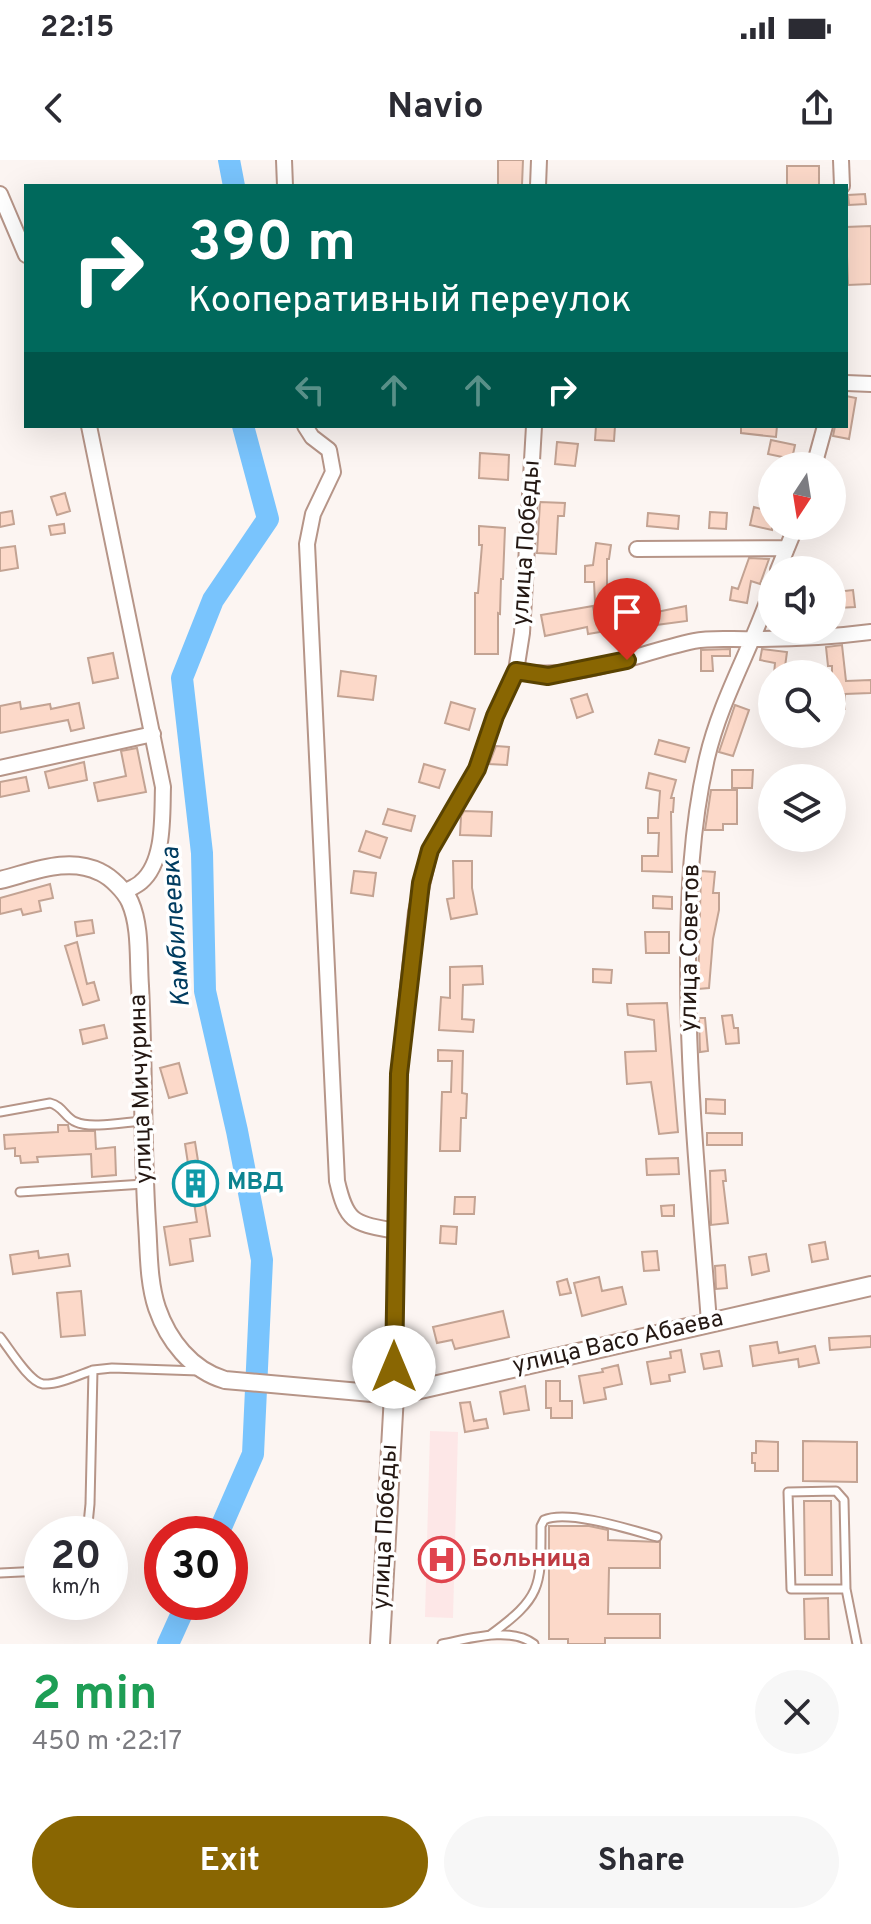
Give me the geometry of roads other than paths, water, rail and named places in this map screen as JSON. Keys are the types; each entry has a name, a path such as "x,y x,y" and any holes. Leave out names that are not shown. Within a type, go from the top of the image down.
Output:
{"main road":[{"name":"улица Васо Абаева","path":"394,1395 871,1286"},
{"name":"улица Победы","path":"380,1644 394,1395"}],"street":[{"path":"284,160 285,184"},
{"path":"538,184 539,160"},
{"path":"841,160 842,184"},
{"path":"0,194 24,250"},
{"path":"848,383 871,384"},
{"path":"0,880 62,864 78,865 103,873 124,892 143,881 155,859 162,821 163,787 89,428"},
{"path":"306,428 312,437 329,450 333,472 313,514 307,544 337,1181 343,1209 353,1219 368,1226 396,1231"},
{"name":"улица Победы","path":"394,1395 399,1074 421,883 430,850 477,769 495,716 516,671 522,633 534,428"},
{"path":"818,452 824,428"},
{"path":"784,556 790,540"},
{"path":"637,549 787,548"},
{"name":"улица Советов","path":"709,1322 688,1025 691,856 707,757 728,694 758,628"},
{"path":"516,671 558,674 646,655 696,640 811,638 871,632"},
{"path":"0,768 153,734"},
{"name":"улица Мичурина","path":"124,892 136,925 142,1021 144,1184 151,1279 156,1305 167,1331 178,1347 205,1371 237,1382 364,1394"},
{"name":"улица Васо Абаева","path":"364,1394 394,1395"}],"lane":[{"path":"0,1112 50,1103 58,1105 70,1119 80,1124 143,1121"},
{"path":"20,1192 144,1184"},
{"path":"0,1337 38,1383 112,1368 205,1371"},
{"path":"89,1516 93,1370"},
{"path":"846,1589 791,1589 788,1492 836,1491 844,1500 846,1589 857,1644"},
{"path":"490,1635 507,1623 536,1592 540,1579 541,1526 544,1520 559,1517 579,1519 657,1537"},
{"path":"0,1573 24,1572"},
{"path":"442,1644 490,1635 527,1639 534,1644"}],"waterway":[{"name":"Камбилеевка","path":"229,160 234,184"},
{"name":"Камбилеевка","path":"226,1516 253,1454 262,1260 205,991 202,853 182,678 213,600 268,519 244,428"},
{"name":"Камбилеевка","path":"168,1644 179,1620"}],"place":[{"name":"МВД","path":"196,1183"},
{"name":"Больница","path":"441,1560"}]}
